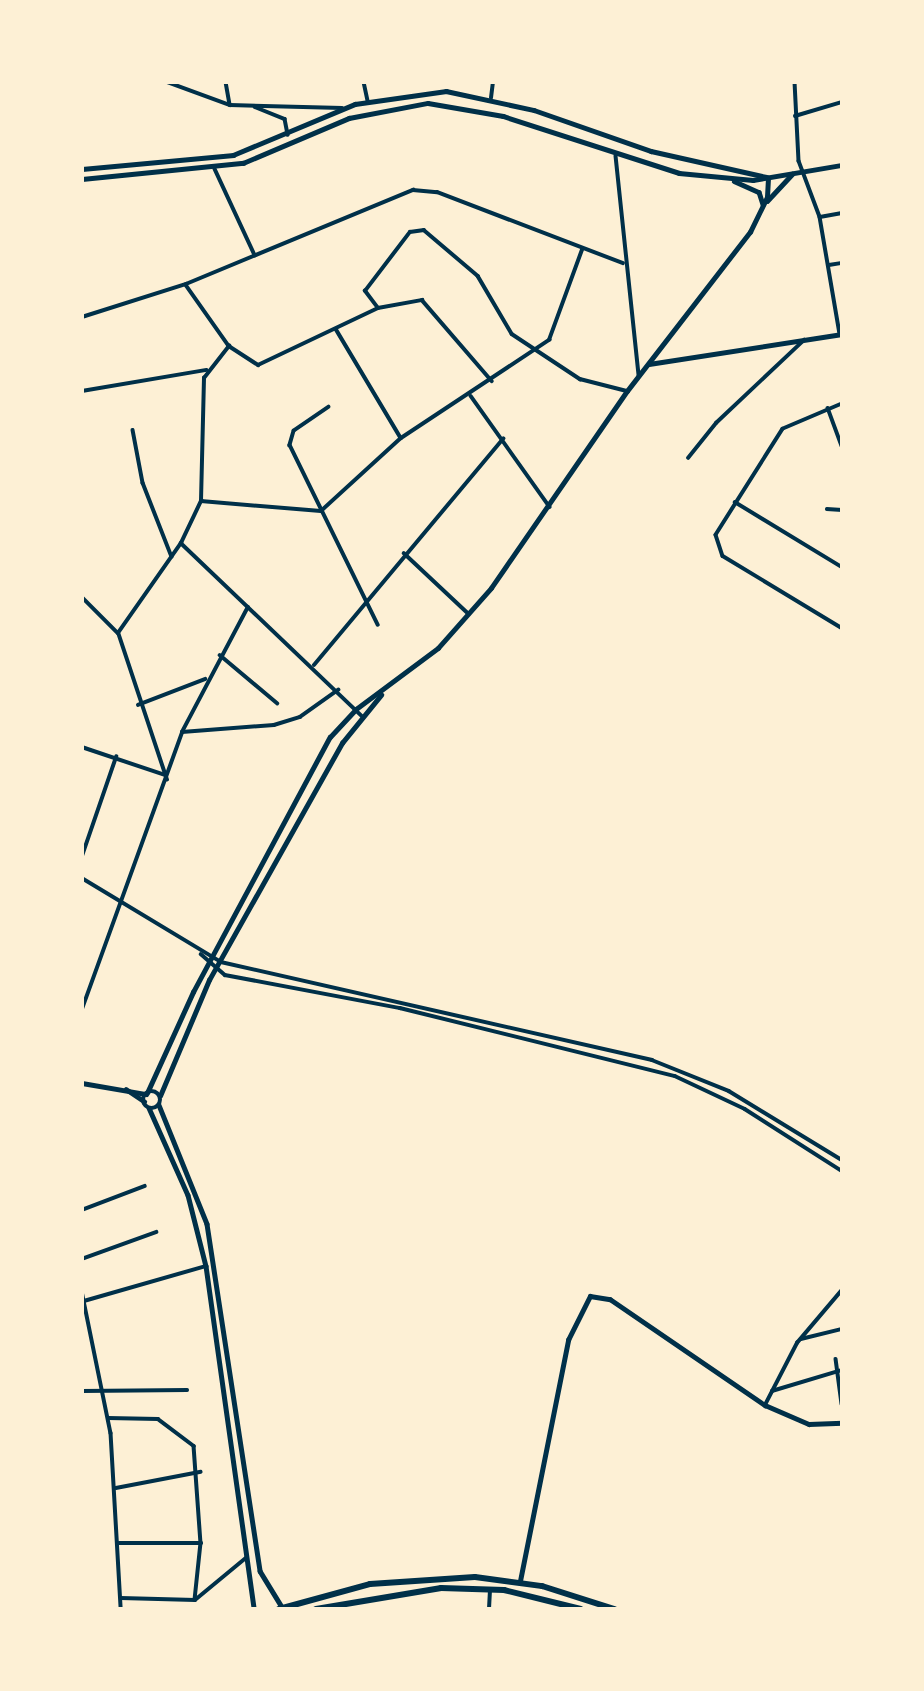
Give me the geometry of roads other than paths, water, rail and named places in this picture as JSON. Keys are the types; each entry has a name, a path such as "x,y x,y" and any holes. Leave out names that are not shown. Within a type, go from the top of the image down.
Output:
{"main road":[{"path":"280,1608 442,1577 520,1581 614,1609"},
{"path":"316,1609 401,1591 490,1588 581,1609"}],"street":[{"path":"167,82 230,105 342,108"},
{"path":"226,82 230,105"},
{"path":"364,82 368,101"},
{"path":"491,98 493,82"},
{"path":"649,364 841,334 820,217 806,173 795,116 795,82"},
{"path":"82,169 212,159 263,146 342,108 394,96 436,91 491,98 607,139 768,177"},
{"path":"394,96 398,108"},
{"path":"795,116 842,102"},
{"path":"82,179 215,169 266,155 337,122 398,108 462,106 616,156 721,178 755,188 763,208"},
{"path":"255,107 285,119 288,135"},
{"path":"263,146 266,155"},
{"path":"616,156 623,263 639,376"},
{"path":"721,178 806,173 842,165"},
{"path":"215,169 255,255"},
{"path":"280,1608 260,1571 207,1224 159,1105 160,1096 215,971 330,764 383,692 469,614 550,507 626,391 649,364 763,208 792,174"},
{"path":"763,208 768,177"},
{"path":"82,317 186,284 386,198 424,190 623,263"},
{"path":"820,217 842,214"},
{"path":"378,308 365,291 410,232 424,230 478,276 508,330 580,379 626,391"},
{"path":"201,502 321,511 401,438 538,351 555,329 582,250"},
{"path":"829,265 842,263"},
{"path":"186,284 229,346 261,365 378,308 422,300 492,381"},
{"path":"336,329 401,438"},
{"path":"688,458 716,422 804,340"},
{"path":"82,391 206,370 229,346"},
{"path":"118,633 181,543 201,502 206,370"},
{"path":"471,396 550,507"},
{"path":"842,404 783,429 716,535 723,556 842,628"},
{"path":"330,407 294,431 290,441 321,511 379,625"},
{"path":"828,408 842,446"},
{"path":"133,430 146,491 172,557"},
{"path":"314,664 365,598 503,439"},
{"path":"735,502 842,567"},
{"path":"827,509 842,510"},
{"path":"181,543 248,607 314,664 363,717"},
{"path":"404,553 469,614"},
{"path":"82,597 118,633 138,705 166,777"},
{"path":"82,1009 182,732 206,678 248,607"},
{"path":"220,655 277,703"},
{"path":"138,705 206,678"},
{"path":"182,732 274,724 300,717 338,690"},
{"path":"144,1101 208,965 313,765 356,709 383,692"},
{"path":"82,747 166,777"},
{"path":"82,856 116,757"},
{"path":"82,878 200,953 221,962 622,1051 717,1085 842,1160"},
{"path":"200,953 215,971 617,1058 710,1091 842,1171"},
{"path":"617,1058 622,1051"},
{"path":"82,1083 125,1088 160,1096"},
{"path":"125,1088 144,1101 149,1108 187,1195 206,1266 254,1609"},
{"path":"149,1108 159,1105"},
{"path":"82,1210 145,1186"},
{"path":"82,1259 156,1232"},
{"path":"84,1301 206,1266"},
{"path":"765,1405 799,1340 842,1290"},
{"path":"82,1291 108,1418 116,1488 120,1609"},
{"path":"520,1581 568,1340 585,1299 610,1299 765,1405 809,1424 842,1423"},
{"path":"799,1340 842,1329"},
{"path":"836,1359 835,1372 842,1404"},
{"path":"772,1391 842,1370"},
{"path":"82,1391 100,1386 187,1390"},
{"path":"108,1418 169,1423 194,1446 200,1472 201,1543 195,1600"},
{"path":"116,1488 200,1472"},
{"path":"119,1543 201,1543"},
{"path":"121,1598 195,1600 247,1557"},
{"path":"489,1609 490,1588"}]}
